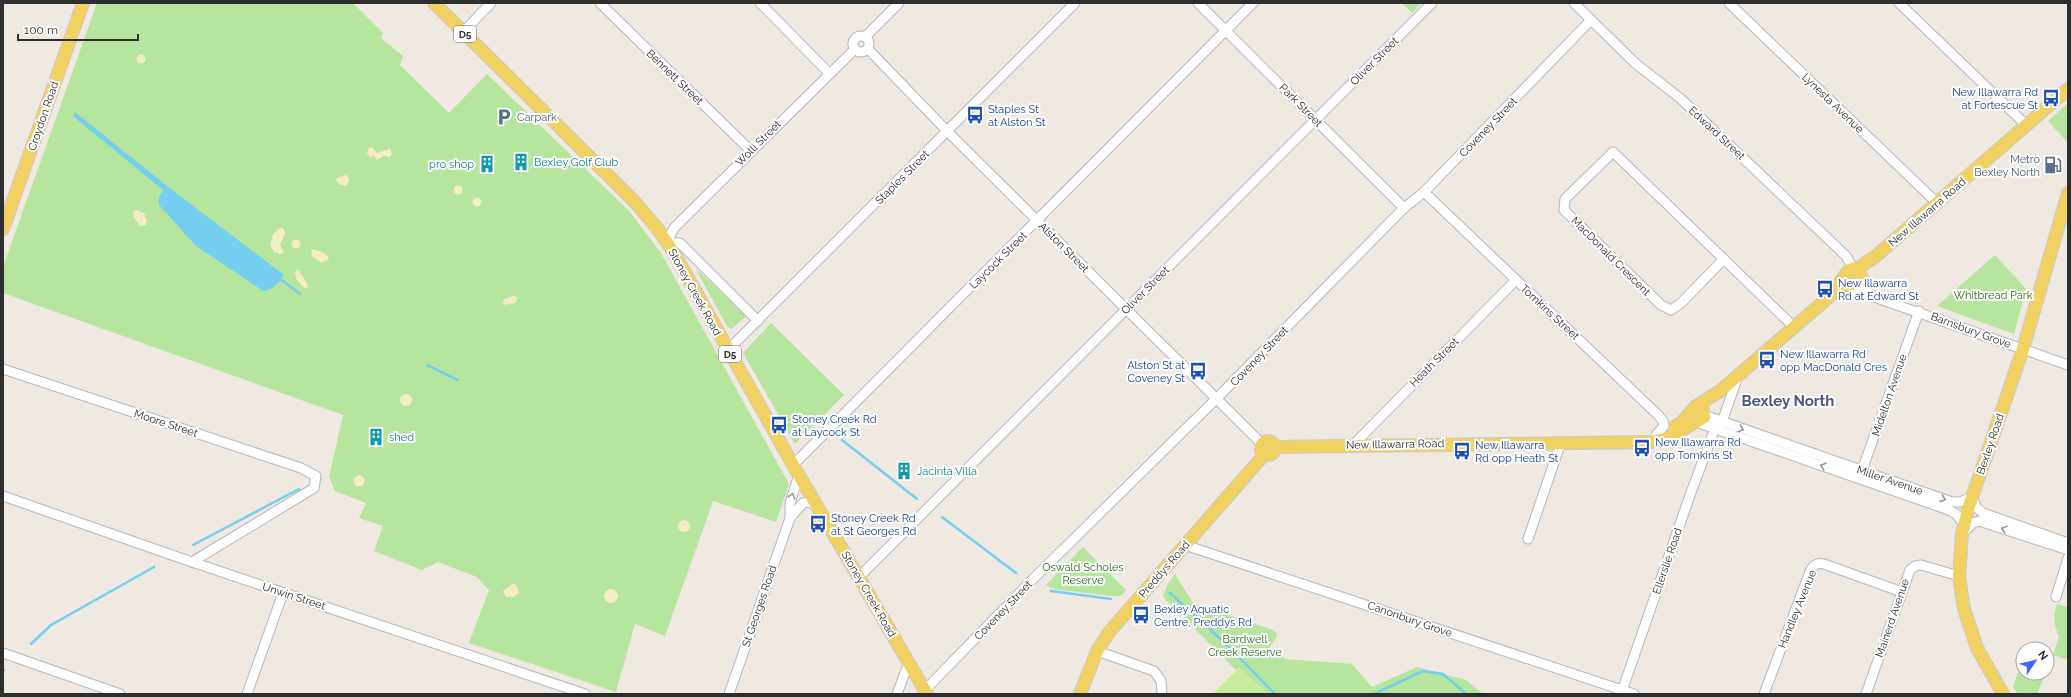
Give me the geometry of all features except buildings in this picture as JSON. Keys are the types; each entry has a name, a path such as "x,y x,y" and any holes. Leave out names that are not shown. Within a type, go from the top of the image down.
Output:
{"main road":[{"name":"Croydon Road","path":"4,226 83,3"},
{"name":"Stoney Creek Road","path":"434,3 634,201 667,242 796,470 926,692"},
{"name":"New Illawarra Road","path":"1562,442 1567,444 1657,441 1677,434 1740,374 1830,296 1855,277 1876,256 2068,89"},
{"path":"2056,101 2068,93"},
{"name":"Bexley Road","path":"2003,694 1986,665 1970,630 1964,609 1959,576 1963,529 1972,497 2064,226 2068,193"},
{"name":"New Illawarra Road","path":"1276,447 1562,442 1567,440 1656,435 1698,415"},
{"name":"Preddys Road","path":"1080,694 1096,651 1110,631 1185,545 1263,449 1273,454 1276,447"}],"street":[{"path":"463,32 491,3"},
{"name":"Bennett Street","path":"600,3 750,150"},
{"path":"760,3 828,73"},
{"path":"866,36 899,3"},
{"name":"Staples Street","path":"728,350 1075,3"},
{"name":"Park Street","path":"1198,3 1404,208"},
{"name":"Laycock Street","path":"796,470 1037,220 1253,3"},
{"name":"Oliver Street","path":"859,577 1432,3"},
{"name":"Edward Street","path":"1574,3 1635,63 1681,99 1846,256 1855,277"},
{"name":"Lynesta Avenue","path":"1729,3 1937,203"},
{"path":"1899,3 2026,125"},
{"name":"Coveney Street","path":"926,692 1032,580 1216,399 1404,208 1424,192 1591,20"},
{"path":"860,35 866,36 869,41 868,49 861,52 855,49 853,43 855,38 860,35"},
{"name":"Wolli Street","path":"667,242 674,228 750,150 828,73 855,49"},
{"name":"Alston Street","path":"868,49 947,131 1216,399 1263,449"},
{"name":"MacDonald Crescent","path":"1724,259 1680,304 1671,310 1661,305 1564,210 1565,199 1613,152 1724,259 1794,327"},
{"name":"Tomkins Street","path":"1424,192 1658,415 1663,421 1664,426 1656,435"},
{"path":"667,242 680,243 758,320"},
{"path":"1846,256 1857,260 1876,256"},
{"name":"Barnsbury Grove","path":"1855,277 1861,288 1870,296 2068,365"},
{"name":"Heath Street","path":"1353,445 1516,280"},
{"path":"1830,296 1843,292 1870,296"},
{"name":"Midelton Avenue","path":"1861,474 1918,312"},
{"name":"Moore Street","path":"3,369 301,468 316,476 314,488 192,562"},
{"name":"Ellerslie Road","path":"1622,692 1689,498 1731,391 1740,374"},
{"name":"Miller Avenue","path":"1698,415 1718,425 1861,474 1952,502 1960,502 1972,497"},
{"path":"1528,539 1562,442"},
{"name":"St Georges Road","path":"729,694 790,518 790,503 796,470"},
{"name":"Miller Avenue","path":"1861,474 1949,510 1963,529"},
{"name":"Unwin Street","path":"3,496 573,692 585,694"},
{"path":"1972,497 1977,508 1983,513 2068,543"},
{"name":"St Georges Road","path":"790,518 803,503 810,502 818,507"},
{"path":"1963,529 1974,522 1979,521 2068,550"},
{"name":"Canonbury Grove","path":"1185,545 1622,692 1634,694"},
{"path":"2056,597 2068,558"},
{"name":"Handley Avenue","path":"1764,694 1809,574 1814,566 1819,563 1824,564 1902,592"},
{"name":"Mainerd Avenue","path":"1866,694 1910,570 1918,565 1959,576"},
{"path":"247,694 283,593"},
{"path":"1096,651 1154,671 1161,681 1162,694"},
{"path":"3,653 120,694"},
{"path":"897,694 909,662"}],"shaded area":[{"path":"456,3 477,3 467,14"}],"green space":[{"path":"97,3 353,3 383,33 381,38 403,56 400,65 449,113 487,74 629,211 661,253 789,484 776,522 713,501 665,636 635,624 616,692 469,643 489,590 477,577 438,562 422,570 374,551 383,526 359,518 366,503 335,491 329,477 343,415 3,293 3,267"},
{"path":"1402,3 1421,3 1412,13"},
{"path":"2068,103 2068,143 2048,121"},
{"name":"Whitbread Park","path":"1995,255 2026,289 2014,334 1937,306"},
{"path":"695,268 747,316 731,329 727,326"},
{"path":"771,323 844,395 795,444 743,353"},
{"name":"Oswald Scholes Reserve","path":"1083,547 1126,590 1121,596 1054,589 1046,585"},
{"name":"Bardwell Creek Reserve","path":"1175,574 1193,603 1273,630 1278,635 1269,648 1286,659 1352,664 1372,687 1417,667 1466,680 1483,694 1268,694 1239,668 1236,670 1166,600 1163,596 1168,584"},
{"path":"2057,604 2068,607 2068,660 2055,656 2055,649 2059,637 2056,628 2055,613"},
{"path":"1239,668 1268,694 1213,694"},
{"path":"2015,681 2043,681 2037,694 2018,694 2013,687"}],"sand":[{"path":"141,54 146,59 141,64 136,59"},
{"path":"372,147 377,153 390,149 392,154 390,157 384,156 377,160 374,156 370,157 367,154 369,148"},
{"path":"346,175 349,178 348,184 345,186 339,184 336,180 337,178"},
{"path":"458,185 463,190 458,195 453,190"},
{"path":"475,198 479,198 481,202 479,206 475,206 473,204 473,200"},
{"path":"136,210 144,213 147,221 146,225 140,226 134,218 133,212"},
{"path":"280,228 284,229 285,233 280,245 284,252 280,254 274,252 270,245 273,234"},
{"path":"296,239 301,244 296,249 291,244"},
{"path":"311,249 322,252 329,259 321,263 312,256"},
{"path":"298,269 308,285 307,288 304,288 296,279 295,272"},
{"path":"513,296 518,297 515,303 506,305 503,303 504,299"},
{"path":"404,394 408,394 412,400 408,406 404,406 400,402 400,398"},
{"path":"359,475 363,477 365,481 363,485 359,487 355,485 353,481 355,477"},
{"path":"684,520 688,522 690,526 688,530 684,532 680,530 678,526 680,522"},
{"path":"514,583 517,586 519,593 514,597 506,597 503,591"},
{"path":"611,589 616,591 618,596 616,601 611,603 606,601 604,596 606,591"}],"water":[{"path":"75,112 167,186 284,275 272,288 267,291 263,291 196,246 159,205 159,198 163,190 73,116"}],"waterway":[{"path":"279,278 300,294"},
{"path":"427,365 458,380"},
{"path":"842,440 917,499"},
{"path":"193,545 299,489"},
{"path":"942,517 1016,573"},
{"path":"31,644 51,625 154,567"},
{"path":"1051,591 1111,599"},
{"path":"1170,593 1225,643 1275,694"},
{"path":"1374,694 1423,671 1443,674 1466,694"}],"place":[{"name":"New Illawarra Rd at Fortescue St","path":"2051,98"},
{"name":"Staples St at Alston St","path":"975,115"},
{"name":"Carpark","path":"504,117"},
{"name":"Bexley Golf Club","path":"521,162"},
{"name":"pro shop","path":"487,164"},
{"name":"Metro Bexley North","path":"2053,165"},
{"name":"New Illawarra Rd at Edward St","path":"1825,289"},
{"name":"New Illawarra Rd opp MacDonald Cres","path":"1767,360"},
{"name":"Alston St at Coveney St","path":"1198,371"},
{"name":"Stoney Creek Rd at Laycock St","path":"779,425"},
{"name":"shed","path":"376,437"},
{"name":"New Illawarra Rd opp Tomkins St","path":"1642,448"},
{"name":"New Illawarra Rd opp Heath St","path":"1462,451"},
{"name":"Jacinta Villa","path":"904,471"},
{"name":"Stoney Creek Rd at St Georges Rd","path":"818,524"},
{"name":"Bexley Aquatic Centre, Preddys Rd","path":"1141,615"}],"district":[{"name":"Bexley North","path":"1788,401"}]}
